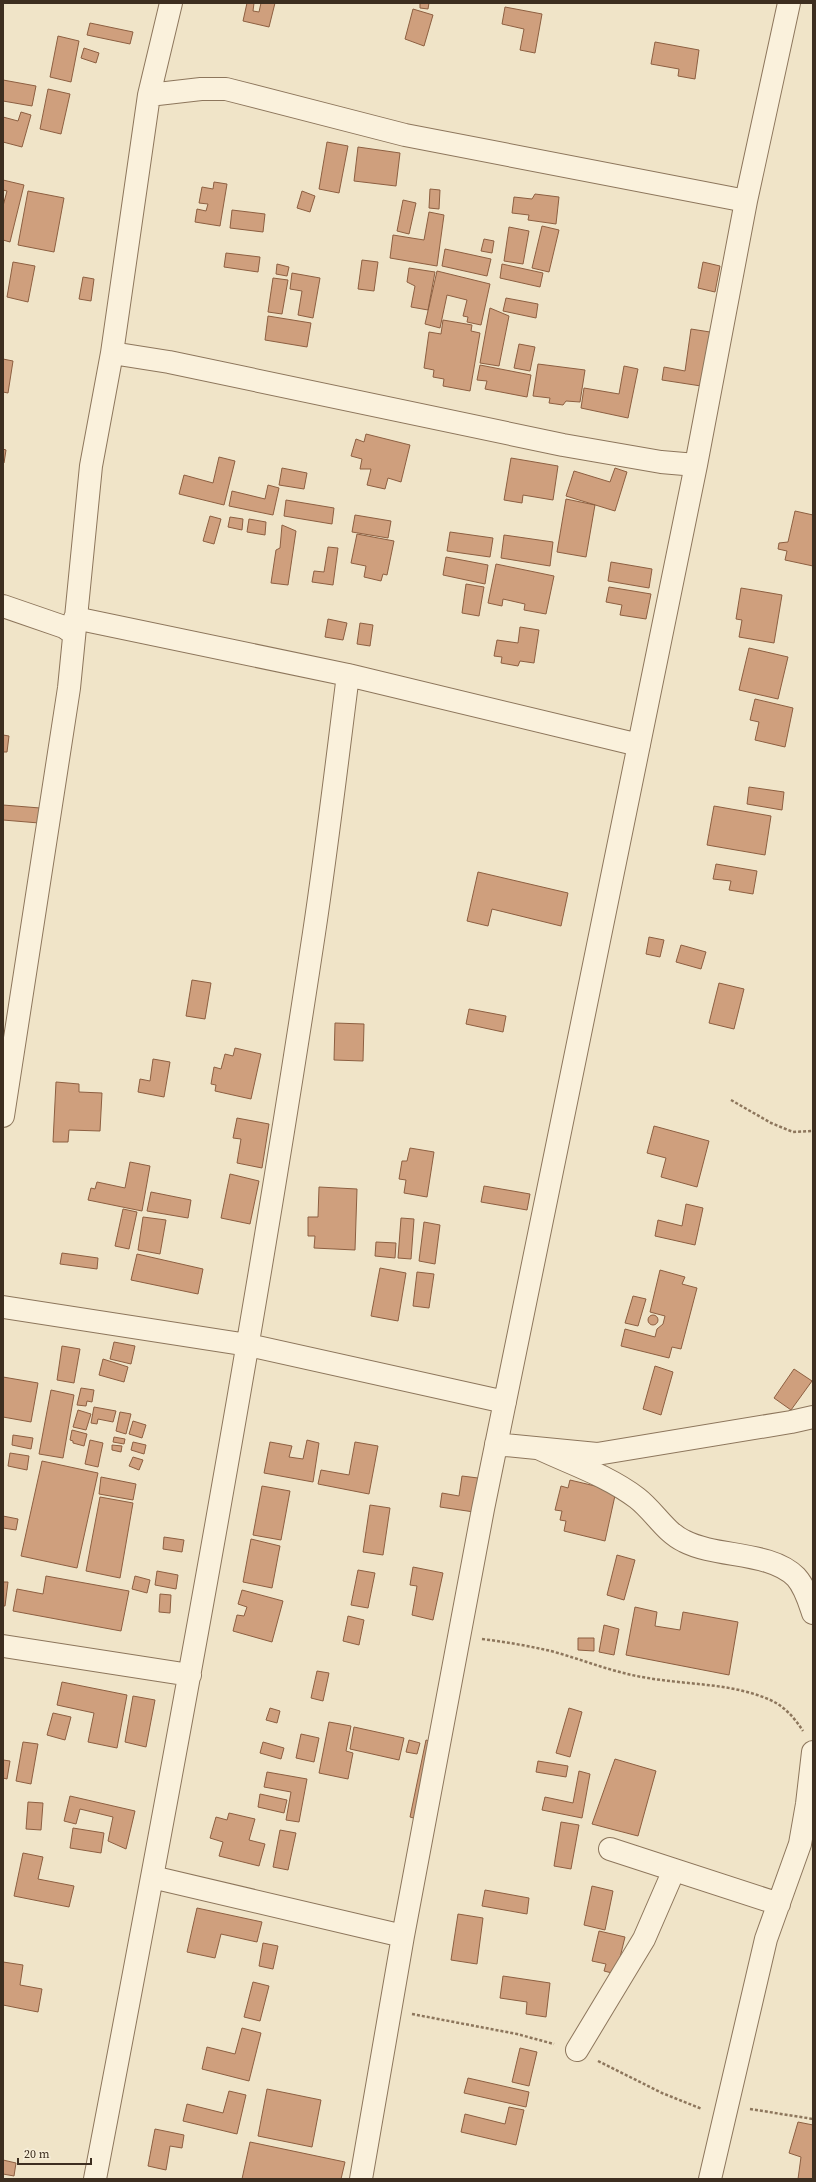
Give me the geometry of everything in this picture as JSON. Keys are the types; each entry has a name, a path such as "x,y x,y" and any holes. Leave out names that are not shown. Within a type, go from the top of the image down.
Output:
{"street":[{"path":"3,1116 69,688 91,466 112,354 150,95 171,3"},
{"path":"361,2179 403,1936 496,1444 696,465 746,201 789,3"},
{"path":"150,95 201,89 226,89 405,135 746,201"},
{"path":"112,354 169,362 570,446 661,462 696,465"},
{"path":"3,606 64,627 74,626 348,675 639,745"},
{"path":"95,2179 190,1675 248,1345 314,932 348,675"},
{"path":"3,1307 248,1345 505,1402"},
{"path":"496,1444 597,1454 813,1417"},
{"path":"540,1449 619,1485 639,1500 683,1541 702,1549 768,1561 796,1577 805,1590 813,1613"},
{"path":"3,1646 190,1675"},
{"path":"710,2179 766,1939 800,1844 810,1804 809,1744"},
{"path":"610,1849 779,1904"},
{"path":"577,2050 644,1939 674,1870"},
{"path":"152,1876 403,1936"}],"path":[{"path":"731,1100 771,1123 793,1132 813,1131"},
{"path":"459,1636 525,1645 553,1652 600,1668 648,1678 724,1687 768,1698 782,1706 795,1719 809,1744"},
{"path":"728,2105 813,2119"}],"building":[{"path":"247,3 254,3 253,11 259,12 261,3 275,3 269,27 243,21"},
{"path":"420,3 429,3 428,9 420,8"},
{"path":"505,7 542,14 535,53 520,50 524,29 502,24"},
{"path":"413,9 433,15 424,46 405,39"},
{"path":"90,23 133,32 130,44 87,35"},
{"path":"58,36 79,41 71,82 50,77"},
{"path":"655,42 699,50 695,79 678,76 679,69 651,64"},
{"path":"84,48 99,53 96,63 81,58"},
{"path":"3,80 36,86 32,106 3,101"},
{"path":"48,89 70,94 61,134 40,129"},
{"path":"21,112 31,115 22,147 3,142 3,117 18,121"},
{"path":"327,142 348,146 339,193 319,189"},
{"path":"358,147 400,153 396,186 354,181"},
{"path":"3,180 24,185 10,242 3,240 3,206 7,191 3,190"},
{"path":"214,182 227,184 220,226 195,222 197,209 206,211 208,204 199,203 202,187 213,189"},
{"path":"430,189 440,190 439,209 429,208"},
{"path":"28,191 64,198 54,252 18,245"},
{"path":"302,191 315,196 310,212 297,208"},
{"path":"535,194 559,197 556,224 528,220 529,215 512,213 514,197 532,199"},
{"path":"403,200 416,203 409,234 397,231"},
{"path":"232,210 265,214 263,232 230,228"},
{"path":"429,212 444,215 437,266 390,258 393,235 424,240"},
{"path":"542,226 559,230 549,272 532,268"},
{"path":"509,227 529,231 523,264 504,261"},
{"path":"484,239 494,241 492,253 481,251"},
{"path":"445,249 491,259 487,276 442,266"},
{"path":"226,253 260,257 258,272 224,267"},
{"path":"362,260 378,262 374,291 358,289"},
{"path":"13,262 35,266 28,302 7,297"},
{"path":"703,262 720,266 715,292 698,288"},
{"path":"277,264 289,267 287,276 276,274"},
{"path":"502,264 543,273 540,287 500,278"},
{"path":"409,268 435,272 428,310 411,307 415,286 407,282"},
{"path":"437,271 490,284 481,325 467,322 468,317 463,316 467,300 447,295 440,328 425,324"},
{"path":"292,273 320,278 313,318 298,315 302,291 290,289"},
{"path":"83,277 94,279 91,301 79,299"},
{"path":"273,278 288,280 282,314 268,312"},
{"path":"506,298 538,304 536,318 503,311"},
{"path":"490,308 509,316 499,366 480,363"},
{"path":"268,316 311,323 307,347 265,340"},
{"path":"443,320 472,325 471,331 480,333 470,391 443,386 444,379 433,377 434,370 424,368 429,332 441,334"},
{"path":"691,329 710,332 701,386 662,380 664,367 685,371"},
{"path":"519,344 535,347 530,371 514,368"},
{"path":"3,359 13,361 8,393 3,392"},
{"path":"538,364 585,370 580,402 566,401 563,405 549,403 550,398 533,396"},
{"path":"480,365 531,375 527,397 485,389 487,381 477,380"},
{"path":"624,366 638,369 628,418 581,408 584,388 619,394"},
{"path":"366,434 410,445 401,482 388,478 385,489 367,485 371,469 360,469 362,459 351,456 356,439 364,442"},
{"path":"3,449 6,450 4,463 3,463"},
{"path":"219,457 235,461 224,505 179,494 184,475 213,483"},
{"path":"511,458 558,466 553,500 523,495 522,503 504,500"},
{"path":"282,468 307,473 304,489 279,485"},
{"path":"615,468 627,472 615,511 566,496 574,471 610,482"},
{"path":"268,485 279,488 273,515 229,506 232,491 265,499"},
{"path":"566,499 595,505 586,557 557,552"},
{"path":"286,500 334,508 332,524 284,516"},
{"path":"795,511 813,515 813,566 785,560 787,551 778,549 779,543 788,542"},
{"path":"355,515 391,521 388,538 352,532"},
{"path":"210,516 221,519 214,544 203,541"},
{"path":"230,517 243,519 242,530 228,527"},
{"path":"249,519 266,522 265,535 247,532"},
{"path":"282,525 296,531 288,585 271,583 276,550 280,548"},
{"path":"450,532 493,538 490,557 447,551"},
{"path":"357,534 394,541 387,575 383,574 381,581 364,577 366,566 351,563"},
{"path":"504,535 553,542 550,566 501,558"},
{"path":"328,547 338,548 333,585 312,582 314,571 324,572"},
{"path":"446,557 488,565 485,584 443,575"},
{"path":"611,562 652,569 649,588 608,581"},
{"path":"496,564 554,576 546,614 524,610 525,604 503,599 502,606 488,603"},
{"path":"466,584 484,587 479,616 462,613"},
{"path":"609,587 651,594 646,619 620,615 622,605 606,602"},
{"path":"741,588 782,595 774,643 739,637 742,620 736,619"},
{"path":"328,619 347,623 343,640 325,637"},
{"path":"360,623 373,625 370,646 357,644"},
{"path":"520,627 539,630 534,663 520,661 518,666 501,663 502,657 494,656 497,640 518,643"},
{"path":"749,648 788,657 778,699 739,690"},
{"path":"755,699 793,708 785,747 755,740 759,722 750,720"},
{"path":"3,735 9,736 7,752 3,752"},
{"path":"749,787 784,792 782,810 747,804"},
{"path":"3,805 40,808 39,823 3,820"},
{"path":"714,806 771,816 765,855 707,845"},
{"path":"716,864 757,871 753,894 729,890 731,881 713,879"},
{"path":"478,872 568,893 561,926 492,909 488,926 467,921"},
{"path":"649,937 664,940 660,957 646,954"},
{"path":"681,945 706,952 701,969 676,962"},
{"path":"192,980 211,983 205,1019 186,1016"},
{"path":"719,983 744,989 734,1029 709,1023"},
{"path":"469,1009 506,1016 503,1032 466,1024"},
{"path":"335,1023 364,1024 363,1061 334,1060"},
{"path":"235,1048 261,1054 251,1099 215,1091 216,1085 211,1084 214,1067 221,1069 225,1054 233,1056"},
{"path":"153,1059 170,1062 164,1097 138,1092 140,1079 150,1081"},
{"path":"56,1082 79,1084 79,1092 102,1093 100,1131 69,1130 68,1142 53,1142"},
{"path":"237,1118 269,1124 262,1168 237,1163 241,1139 233,1138"},
{"path":"654,1126 709,1141 697,1187 661,1177 666,1158 647,1153"},
{"path":"410,1148 434,1152 427,1197 404,1193 406,1180 399,1179 402,1161 407,1161"},
{"path":"130,1162 150,1166 142,1211 88,1200 91,1188 95,1189 97,1182 125,1188"},
{"path":"230,1174 259,1181 250,1224 221,1218"},
{"path":"484,1186 530,1194 527,1210 481,1202"},
{"path":"319,1187 357,1189 355,1250 314,1248 315,1236 308,1236 308,1217 318,1217"},
{"path":"151,1192 191,1200 188,1218 147,1211"},
{"path":"686,1204 703,1208 695,1245 655,1236 658,1220 682,1226"},
{"path":"123,1209 137,1212 129,1249 115,1246"},
{"path":"143,1217 166,1220 160,1254 138,1250"},
{"path":"401,1218 414,1219 411,1259 398,1258"},
{"path":"424,1222 440,1225 435,1264 419,1261"},
{"path":"376,1242 396,1243 395,1258 375,1256"},
{"path":"62,1253 98,1258 97,1269 60,1264"},
{"path":"137,1254 203,1269 198,1294 131,1280"},
{"path":"380,1268 406,1273 398,1321 371,1316"},
{"path":"660,1270 685,1277 682,1284 697,1288 681,1349 672,1347 669,1358 621,1346 625,1329 655,1337 657,1329 663,1324 665,1316 650,1312"},
{"path":"417,1272 434,1274 429,1308 413,1306"},
{"path":"633,1296 646,1299 638,1326 625,1323"},
{"path":"651,1315 655,1315 657,1316 657,1324 651,1325 648,1322 648,1318"},
{"path":"114,1342 135,1346 131,1364 110,1359"},
{"path":"62,1346 80,1349 74,1383 57,1380"},
{"path":"103,1359 128,1367 124,1382 99,1375"},
{"path":"655,1366 673,1372 661,1415 643,1409"},
{"path":"794,1369 812,1381 791,1410 774,1398"},
{"path":"3,1377 38,1383 31,1422 3,1417"},
{"path":"81,1388 94,1390 92,1402 87,1401 86,1406 77,1405"},
{"path":"51,1390 74,1395 63,1458 39,1454"},
{"path":"94,1407 116,1411 113,1422 98,1419 97,1424 91,1423"},
{"path":"78,1410 91,1414 86,1430 73,1427"},
{"path":"120,1412 131,1414 126,1434 116,1431"},
{"path":"133,1421 146,1425 142,1438 129,1434"},
{"path":"72,1430 87,1434 84,1446 73,1443 73,1441 70,1440"},
{"path":"13,1435 33,1438 31,1449 12,1445"},
{"path":"114,1437 125,1439 124,1444 113,1442"},
{"path":"90,1440 103,1443 98,1467 85,1464"},
{"path":"307,1440 319,1443 313,1482 264,1473 270,1442 292,1446 289,1457 303,1459"},
{"path":"133,1442 146,1445 144,1454 131,1450"},
{"path":"355,1442 378,1446 369,1494 318,1484 321,1470 349,1475"},
{"path":"112,1445 122,1446 121,1452 112,1450"},
{"path":"10,1453 29,1456 27,1470 8,1466"},
{"path":"133,1457 143,1460 139,1470 129,1466"},
{"path":"42,1461 98,1473 77,1568 21,1556"},
{"path":"462,1476 478,1478 474,1512 440,1507 442,1493 459,1496"},
{"path":"101,1477 136,1484 133,1500 99,1494"},
{"path":"570,1480 616,1491 605,1541 564,1531 566,1521 560,1520 562,1511 555,1510 561,1486 568,1488"},
{"path":"262,1486 290,1491 281,1540 253,1535"},
{"path":"100,1497 133,1503 120,1578 86,1571"},
{"path":"370,1505 390,1508 383,1555 363,1552"},
{"path":"3,1516 18,1519 16,1530 3,1528"},
{"path":"164,1537 184,1540 182,1552 163,1549"},
{"path":"251,1539 280,1546 272,1588 243,1582"},
{"path":"617,1555 635,1560 624,1600 607,1595"},
{"path":"413,1567 443,1573 433,1620 412,1615 417,1586 410,1585"},
{"path":"358,1570 375,1573 368,1608 351,1605"},
{"path":"157,1571 178,1575 176,1589 155,1585"},
{"path":"46,1576 129,1591 121,1631 13,1611 17,1589 43,1594"},
{"path":"135,1576 150,1580 147,1593 132,1589"},
{"path":"3,1582 8,1582 5,1606 3,1606"},
{"path":"242,1590 283,1601 272,1642 233,1631 237,1615 244,1616 247,1607 238,1604"},
{"path":"160,1594 171,1595 170,1613 159,1612"},
{"path":"635,1607 657,1612 655,1626 680,1630 683,1612 738,1622 729,1675 626,1655"},
{"path":"348,1616 364,1620 359,1645 343,1641"},
{"path":"604,1625 619,1629 614,1655 599,1652"},
{"path":"578,1638 594,1638 594,1651 578,1650"},
{"path":"317,1671 329,1673 323,1701 311,1698"},
{"path":"62,1682 127,1695 117,1748 88,1742 94,1713 57,1705"},
{"path":"133,1696 155,1700 146,1747 125,1742"},
{"path":"270,1708 280,1711 277,1723 266,1720"},
{"path":"569,1708 582,1712 570,1757 556,1753"},
{"path":"53,1713 71,1717 65,1740 47,1735"},
{"path":"329,1722 351,1726 346,1751 353,1753 348,1779 319,1773"},
{"path":"354,1727 404,1738 399,1760 350,1749"},
{"path":"301,1734 319,1738 314,1762 296,1758"},
{"path":"409,1740 420,1743 417,1754 406,1752"},
{"path":"426,1740 437,1743 421,1820 410,1817"},
{"path":"23,1742 38,1744 31,1784 16,1781"},
{"path":"263,1742 284,1748 281,1759 260,1753"},
{"path":"615,1759 656,1771 638,1836 592,1824"},
{"path":"3,1760 10,1761 7,1779 3,1778"},
{"path":"538,1761 568,1766 566,1777 536,1772"},
{"path":"579,1771 590,1774 582,1818 542,1810 545,1797 573,1803"},
{"path":"267,1772 307,1779 299,1822 286,1820 291,1792 264,1787"},
{"path":"260,1794 287,1800 284,1813 258,1807"},
{"path":"70,1796 135,1811 126,1849 108,1841 113,1817 80,1809 76,1824 64,1821"},
{"path":"28,1802 43,1803 41,1830 26,1829"},
{"path":"229,1813 255,1819 249,1840 265,1844 259,1866 219,1856 223,1842 210,1838 216,1817 227,1820"},
{"path":"561,1822 579,1825 571,1869 554,1866"},
{"path":"73,1828 104,1833 101,1853 70,1848"},
{"path":"280,1830 296,1833 288,1870 273,1867"},
{"path":"23,1853 43,1857 38,1879 74,1886 69,1907 14,1896"},
{"path":"592,1886 613,1891 605,1930 584,1925"},
{"path":"485,1890 529,1898 527,1914 482,1906"},
{"path":"197,1908 262,1922 257,1942 221,1934 215,1958 187,1952"},
{"path":"458,1914 483,1918 477,1964 451,1960"},
{"path":"599,1931 625,1937 616,1974 604,1971 606,1964 592,1961"},
{"path":"263,1943 278,1946 273,1969 259,1966"},
{"path":"3,1962 23,1965 20,1985 42,1989 38,2012 3,2005"},
{"path":"503,1976 550,1983 546,2017 526,2014 527,2002 500,1998"},
{"path":"253,1982 269,1986 260,2021 244,2017"},
{"path":"242,2028 261,2033 249,2081 202,2069 207,2047 235,2054"},
{"path":"520,2048 537,2052 529,2086 512,2082"},
{"path":"468,2078 529,2092 526,2107 464,2093"},
{"path":"267,2089 321,2100 312,2147 258,2136"},
{"path":"229,2091 246,2095 237,2134 183,2121 187,2104 223,2113"},
{"path":"509,2107 524,2110 516,2145 461,2132 465,2114 505,2124"},
{"path":"798,2122 813,2125 813,2179 798,2179 801,2157 789,2153"},
{"path":"155,2129 184,2135 182,2148 170,2146 166,2170 148,2166"},
{"path":"250,2142 345,2162 341,2179 242,2179"},
{"path":"3,2160 16,2163 14,2176 3,2174"}]}
